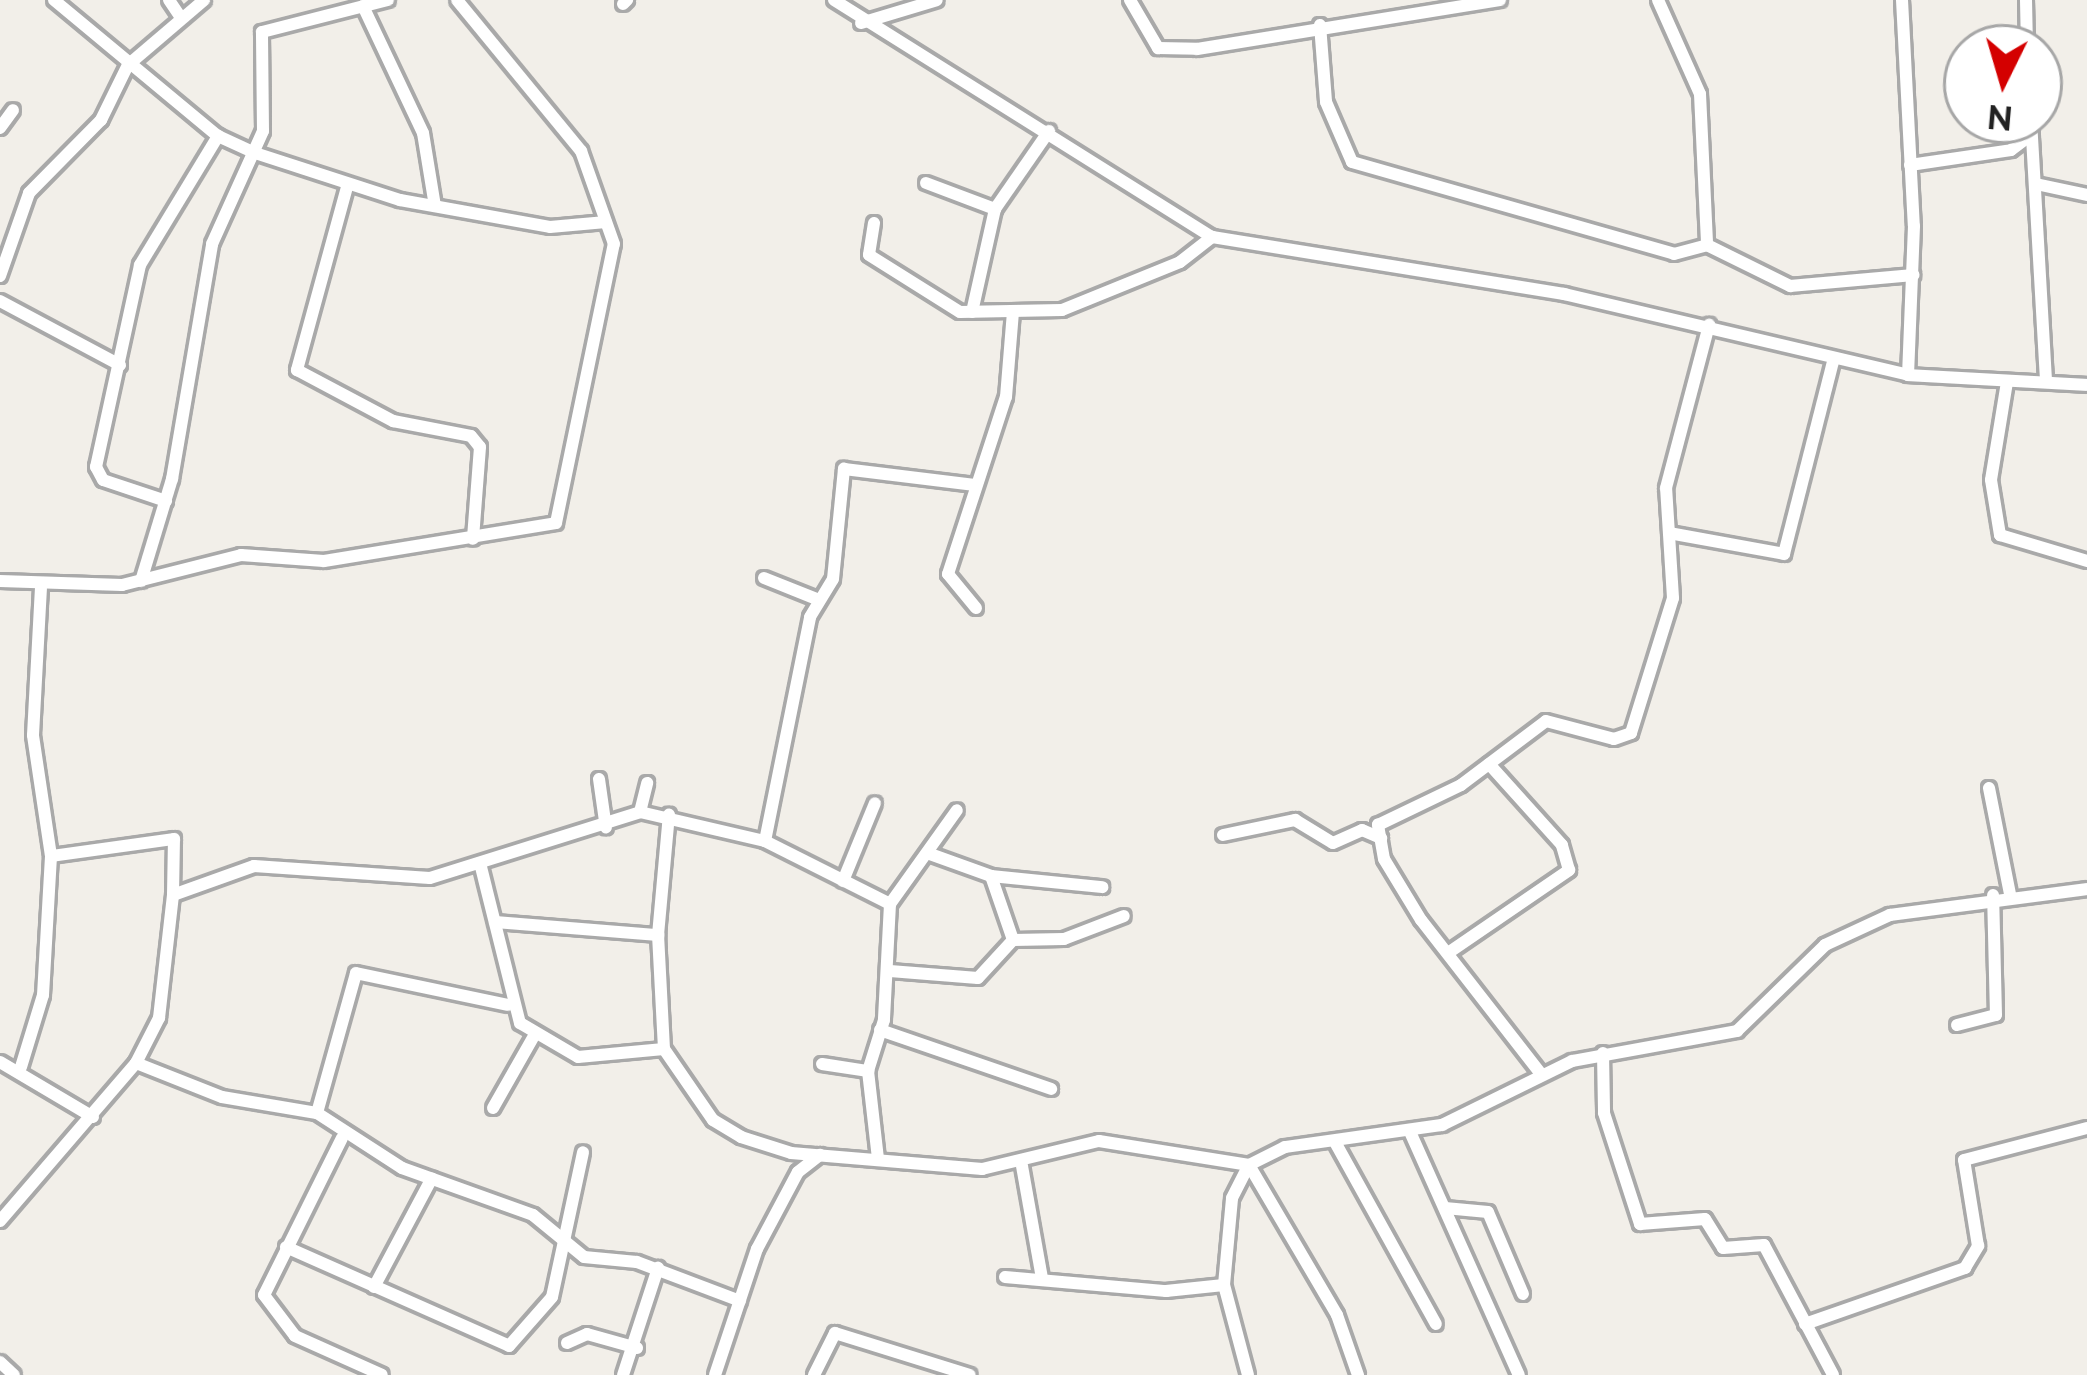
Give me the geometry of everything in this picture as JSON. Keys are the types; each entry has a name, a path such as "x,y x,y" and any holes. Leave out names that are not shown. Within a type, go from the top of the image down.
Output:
{"street":[{"path":"54,0 218,136 256,153 346,188 435,206 550,227 606,222"},
{"path":"169,0 181,18"},
{"path":"0,276 28,193 101,120 128,65 204,0"},
{"path":"141,581 166,500 212,244 256,153 266,26 388,0"},
{"path":"0,581 41,588 141,581 241,554 324,562 556,523 613,272 606,222 581,152 457,0"},
{"path":"835,0 861,23 1049,131 1212,237 1708,325 1833,362 1908,375 2087,385"},
{"path":"861,23 937,0"},
{"path":"1130,0 1158,47 1500,0"},
{"path":"1658,0 1700,94 1707,245"},
{"path":"1902,0 1914,275 1908,375"},
{"path":"363,6 423,134 435,206"},
{"path":"1320,25 1326,102 1352,162 1674,254 1707,245 1790,286 1914,275"},
{"path":"0,128 14,110"},
{"path":"972,312 995,209 1049,131"},
{"path":"166,500 99,476 151,238 218,136"},
{"path":"2011,150 2019,144"},
{"path":"2032,144 2046,380"},
{"path":"1910,165 2011,150 2034,158"},
{"path":"926,183 995,209"},
{"path":"2036,184 2087,195"},
{"path":"346,188 297,370 393,422 471,436 480,447 473,539"},
{"path":"874,223 869,255 932,301 972,312 1074,306 1212,237"},
{"path":"0,301 120,365"},
{"path":"976,608 948,574 1006,397 1012,312"},
{"path":"1541,1074 1384,860 1381,838 1386,813 1489,764 1546,722 1614,739 1631,733 1672,598 1666,488 1708,325"},
{"path":"1670,533 1784,554 1833,362"},
{"path":"2007,382 1991,480 2000,535 2087,561"},
{"path":"765,841 819,601 833,579 844,469 975,485"},
{"path":"764,578 819,601"},
{"path":"21,1067 44,995 51,856 33,735 41,588"},
{"path":"1448,953 1569,870 1562,845 1489,764"},
{"path":"599,779 606,828"},
{"path":"640,812 646,783"},
{"path":"1989,788 2010,894"},
{"path":"843,881 874,803"},
{"path":"878,1159 868,1071 890,971 890,904 957,810"},
{"path":"172,895 254,866 407,880 606,828 640,812 669,814 765,841 890,904"},
{"path":"669,814 658,935 664,1049 713,1120 821,1155 878,1159 1022,1166 1099,1141 1249,1165 1335,1142 1411,1134 1541,1074 1604,1053 1737,1031 1825,945 1911,909 1993,895 2087,890"},
{"path":"1223,835 1295,820 1333,843 1362,830 1381,838"},
{"path":"0,1220 136,1063 159,1018 174,839 51,856"},
{"path":"930,854 991,877 1102,887"},
{"path":"480,863 508,1005 535,1034 578,1057 664,1049"},
{"path":"991,877 1013,940"},
{"path":"1957,1025 1996,1016 1993,895"},
{"path":"890,971 978,978 1013,940 1064,939 1124,916"},
{"path":"495,922 658,935"},
{"path":"317,1113 356,973 508,1005"},
{"path":"880,1030 1051,1089"},
{"path":"493,1108 535,1034"},
{"path":"1604,1053 1604,1113 1640,1224 1705,1219 1723,1248 1764,1245 1833,1375"},
{"path":"0,1062 21,1067 35,1089 93,1117"},
{"path":"136,1063 222,1097 317,1113 343,1138 532,1215 564,1246 658,1268 740,1301"},
{"path":"822,1064 868,1071"},
{"path":"1805,1324 1975,1259 1962,1171 1970,1154 2086,1132"},
{"path":"1411,1134 1519,1375"},
{"path":"343,1138 264,1295 271,1315 382,1375"},
{"path":"1335,1142 1436,1324"},
{"path":"286,1247 509,1346 551,1297 583,1152"},
{"path":"715,1375 786,1190 821,1155"},
{"path":"1248,1375 1224,1285 1232,1198 1249,1165"},
{"path":"1249,1165 1337,1316 1358,1375"},
{"path":"1022,1166 1042,1278"},
{"path":"374,1287 432,1178"},
{"path":"1445,1208 1488,1212 1522,1294"},
{"path":"623,1375 637,1348 658,1268"},
{"path":"1005,1277 1166,1291 1224,1285"},
{"path":"814,1375 835,1333 970,1375"},
{"path":"567,1343 587,1334 637,1348"},
{"path":"0,1362 14,1375"}]}
